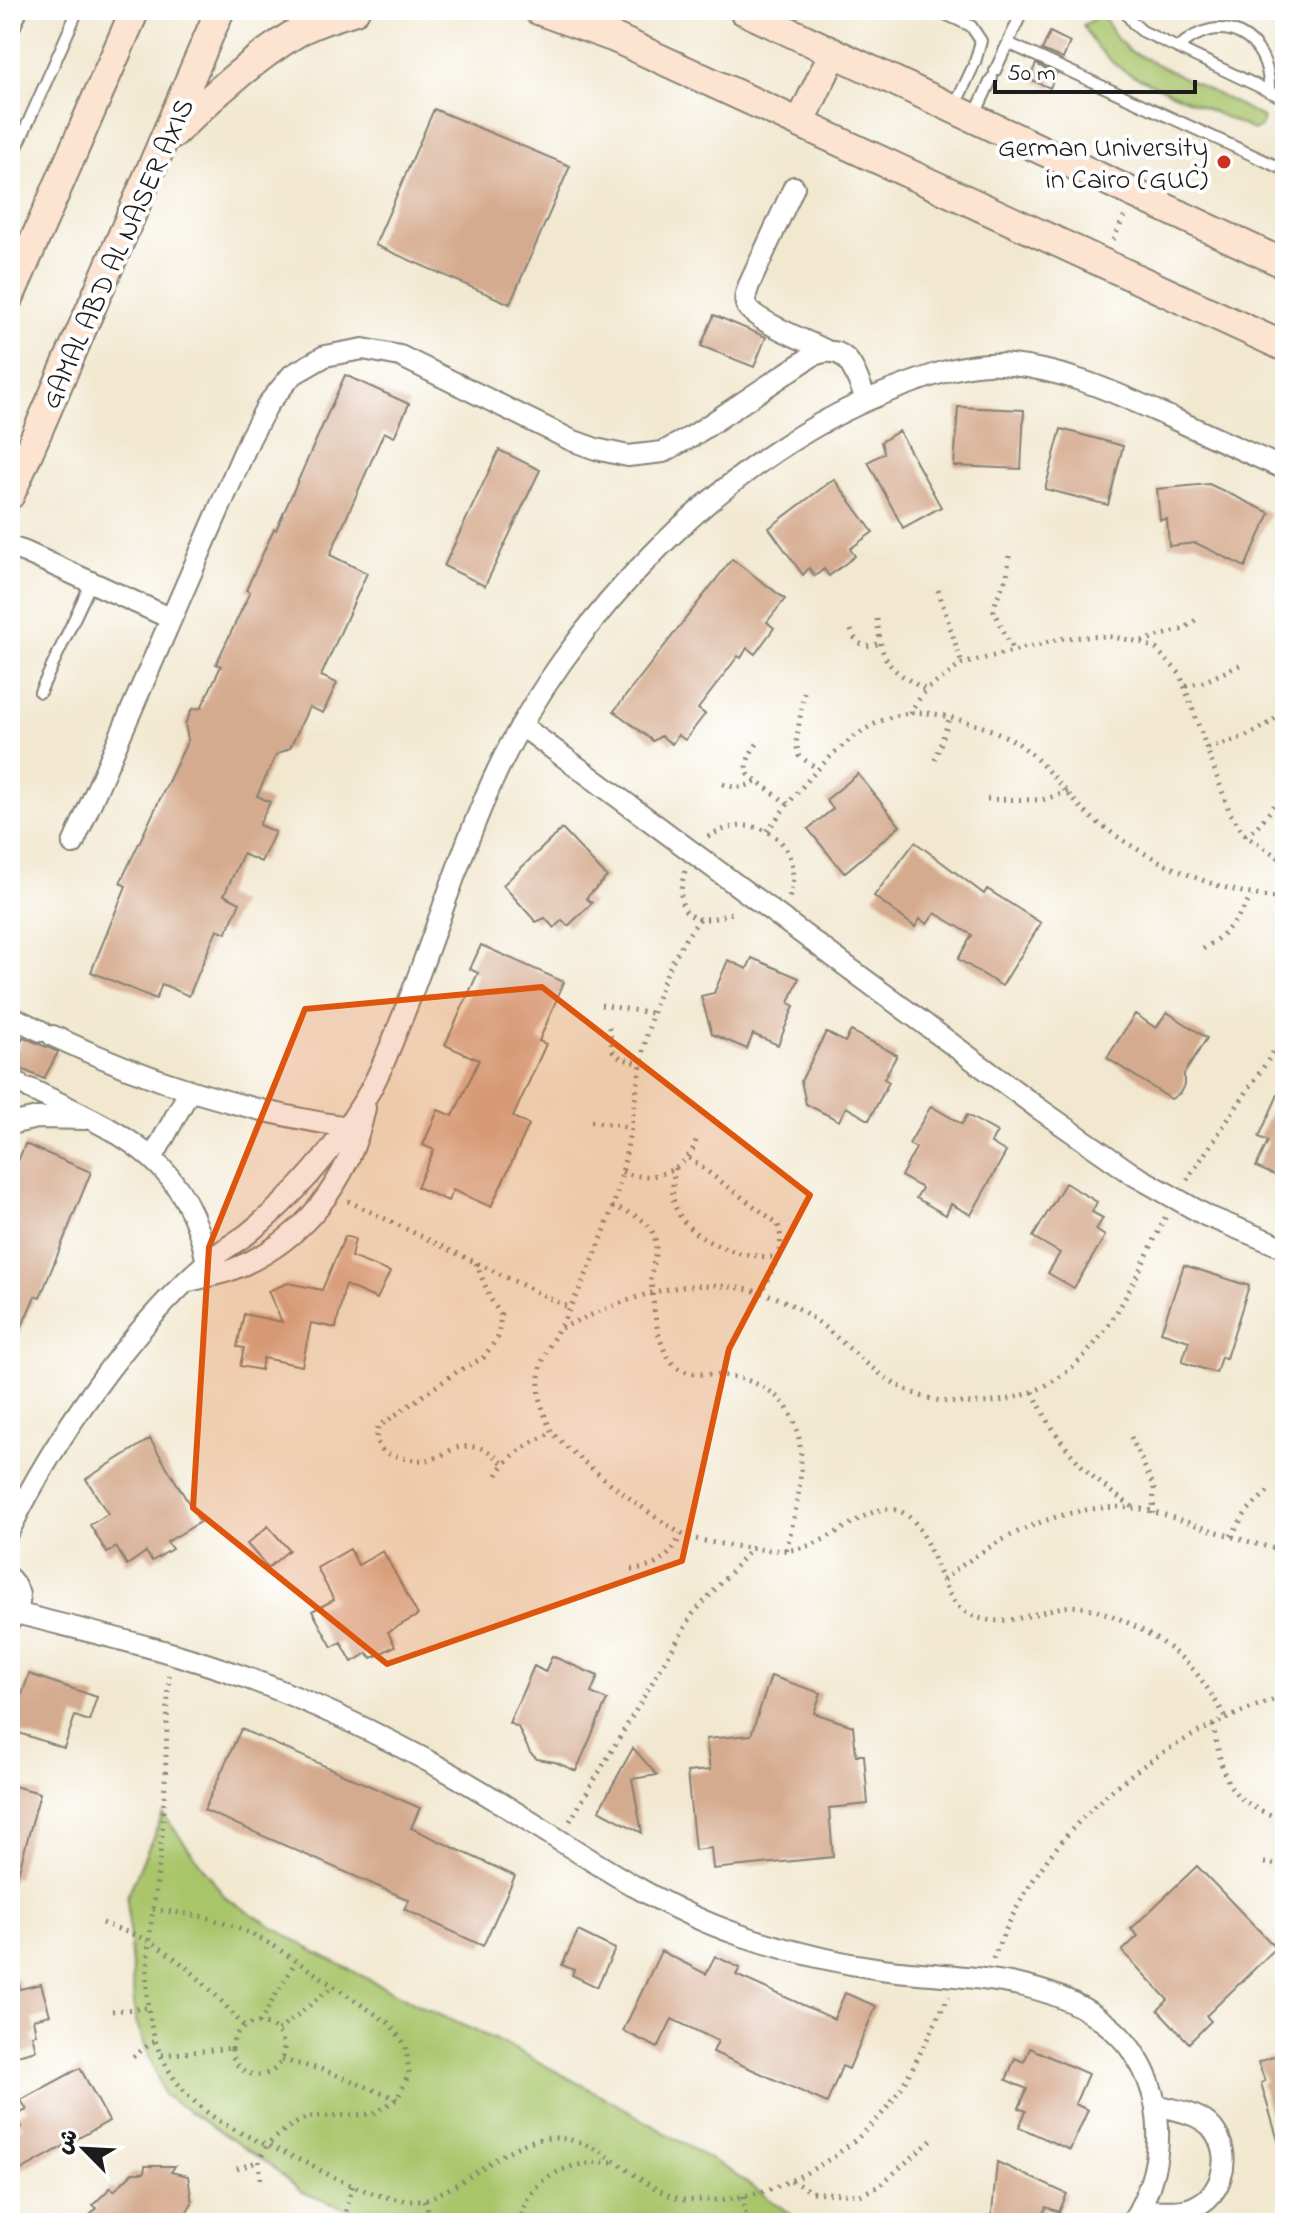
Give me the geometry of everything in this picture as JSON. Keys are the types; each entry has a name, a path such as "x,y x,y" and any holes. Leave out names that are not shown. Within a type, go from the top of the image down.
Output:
{"main road":[{"path":"10,296 135,10"},
{"name":"GAMAL ABD AL NASER AXIS","path":"10,495 20,450 165,142 220,10"},
{"path":"165,142 207,101 277,46 304,28 355,10"},
{"path":"538,10 615,38 1285,347"},
{"path":"743,10 833,54 915,85 1054,149 1134,194 1277,255"},
{"path":"800,123 833,54"}],"street":[{"path":"10,25 17,10"},
{"path":"794,187 749,285 746,306 756,316 847,358 866,399"},
{"path":"73,844 230,481 268,404 292,375 325,356 363,349 400,356 571,440 628,456 663,452 825,350"},
{"path":"10,1529 78,1415 152,1319 207,1263 247,1234 283,1201 317,1166 347,1127 368,1095 421,971 466,840 495,775 522,726 556,672 635,572 728,485 798,438 866,399 943,371 994,363 1046,368 1097,384 1285,469"},
{"path":"10,547 170,618"},
{"path":"522,726 1038,1108 1134,1175 1207,1216 1285,1248"},
{"path":"11,1020 131,1072 189,1092 268,1113 347,1127"},
{"path":"19,1084 92,1119 153,1157 173,1179 189,1205 207,1263"},
{"path":"153,1157 189,1092"},
{"path":"189,1281 231,1270 270,1251 304,1224 331,1193 349,1162 361,1129 368,1095"},
{"path":"10,1124 37,1118 92,1119"},
{"path":"10,1579 20,1596 13,1617 170,1652 284,1692 393,1743 478,1789 619,1879 719,1928 826,1960 1018,1984 1081,2008 1109,2025 1130,2048 1147,2075 1156,2105 1158,2159 1151,2185 1136,2216"},
{"path":"1136,2216 1184,2210 1201,2204 1214,2192 1223,2177 1225,2159 1221,2142 1211,2127 1197,2116 1156,2105"}],"lane":[{"path":"10,163 78,10"},
{"path":"936,10 976,30 981,41 959,97"},
{"path":"979,106 1023,10"},
{"path":"1124,10 1142,31 1285,99"},
{"path":"1178,48 1208,30 1231,30 1242,35 1259,50 1268,70 1269,91"},
{"path":"1008,43 1285,170"},
{"path":"947,91 993,112"},
{"path":"40,692 91,583"}],"path":[{"path":"1102,263 1134,194"},
{"path":"1009,556 1007,576 994,611 1014,652"},
{"path":"938,590 962,664"},
{"path":"1141,642 1184,629 1198,618"},
{"path":"877,619 880,643 889,667 926,690"},
{"path":"851,630 854,639 862,645 871,647 880,643"},
{"path":"909,713 926,690 962,664 1064,638 1107,636 1141,642 1156,649 1180,674 1230,813 1245,835 1285,862"},
{"path":"1186,686 1203,682 1240,665"},
{"path":"804,692 796,743 799,756 818,769"},
{"path":"767,831 818,769 869,727 909,713 950,717 986,728 1019,744 1099,824 1146,855 1197,879 1251,896 1285,899"},
{"path":"1208,748 1240,740 1264,729 1282,713"},
{"path":"935,760 950,717"},
{"path":"757,744 749,754 746,768 756,782 788,804"},
{"path":"723,784 734,788 756,782"},
{"path":"987,799 1042,800 1068,792"},
{"path":"1245,835 1256,828 1285,793"},
{"path":"1203,949 1222,937 1241,915 1251,896"},
{"path":"700,919 683,940 667,969 651,1013 622,1172 612,1207 570,1308 545,1351 539,1376 540,1401 552,1432 587,1464 681,1534 698,1540 786,1551 821,1543 875,1511 889,1509 903,1513 915,1521 946,1589 964,1612 989,1621 1027,1618 1064,1607 1085,1607 1127,1623 1150,1634 1187,1663 1227,1718"},
{"path":"601,1005 651,1013"},
{"path":"609,1027 613,1051 621,1058 640,1064"},
{"path":"559,1329 653,1291 685,1285 717,1285 761,1293 802,1310 899,1386 925,1398 952,1404 999,1402 1039,1391 1073,1368 1101,1339 1123,1304 1175,1198 1285,1035"},
{"path":"591,1121 630,1128"},
{"path":"622,1172 646,1178 675,1168 689,1158 697,1137"},
{"path":"689,1158 777,1223 782,1234 782,1246 761,1293"},
{"path":"675,1168 672,1188 676,1207 687,1224 716,1245 736,1254 756,1258 777,1257"},
{"path":"331,1193 570,1308"},
{"path":"612,1207 632,1212 649,1226 656,1247 651,1279 661,1342 667,1357 679,1369 694,1375 730,1376 753,1384 774,1395 791,1413 800,1436 801,1460 798,1504 786,1551"},
{"path":"476,1263 485,1289 501,1315 498,1337 483,1358 458,1371 405,1410 388,1417 378,1427 376,1440 383,1452 398,1458 431,1460 455,1449 476,1447 496,1456 503,1464"},
{"path":"1033,1392 1055,1434 1084,1471 1133,1507 1285,1551"},
{"path":"497,1475 513,1454 552,1432"},
{"path":"1131,1437 1154,1487 1153,1513"},
{"path":"1231,1536 1247,1511 1269,1490"},
{"path":"943,1580 990,1546 1031,1526 1076,1513 1133,1507"},
{"path":"631,1570 648,1568 663,1561 674,1549 681,1534"},
{"path":"559,1839 693,1614 753,1547"},
{"path":"170,1652 162,1838 146,1960 147,2008 154,2041 173,2075 204,2110 228,2126 353,2184 394,2200 424,2200 459,2184 516,2146 552,2138 590,2147 680,2200 721,2201 791,2181 836,2154 869,2126 898,2093 959,1977"},
{"path":"986,1979 1006,1926 1029,1883 1058,1842 1093,1806 1162,1754 1227,1718 1285,1696"},
{"path":"1213,1725 1221,1764 1233,1792 1244,1804 1285,1820"},
{"path":"1264,1863 1285,1866"},
{"path":"153,1909 206,1917 241,1929 274,1946 390,2024 406,2046 409,2074 397,2099 374,2114 308,2117 287,2128 267,2145 259,2161 261,2182"},
{"path":"102,1923 149,1941 168,1954 205,1986 244,2027"},
{"path":"259,2023 296,1961"},
{"path":"278,2031 333,1986"},
{"path":"112,2011 147,2008"},
{"path":"259,2023 278,2031 283,2040 282,2060 267,2074 247,2073 234,2058 232,2048 244,2027 259,2023"},
{"path":"133,2057 154,2041"},
{"path":"161,2055 232,2048"},
{"path":"282,2060 324,2070 397,2099"},
{"path":"791,2181 812,2192 860,2195 879,2186 933,2139"},
{"path":"237,2169 259,2161"},
{"path":"521,2223 526,2202 541,2181 567,2167 598,2161 615,2162"},
{"path":"344,2219 353,2184"},
{"path":"744,2196 746,2223"},
{"path":"424,2200 433,2223"}],"highlighted area":[{"path":"542,987 810,1195 729,1349 682,1561 387,1664 193,1508 209,1247 305,1009"}],"green space":[{"path":"1088,10 1100,10 1117,39 1130,51 1261,116 1260,128 1253,130 1128,73 1102,53 1087,33 1083,25 1093,20"},
{"path":"163,1814 226,1898 308,1948 424,2008 505,2044 608,2099 730,2171 803,2223 383,2223 301,2192 273,2167 164,2095 135,2019 127,1897"}],"building":[{"path":"1050,32 1070,42 1063,59 1042,50"},
{"path":"1036,64 1056,74 1050,88 1029,79"},
{"path":"434,109 570,166 510,304 375,245"},
{"path":"714,315 766,337 754,367 701,346"},
{"path":"345,375 409,404 394,437 384,432 330,555 367,573 321,676 337,683 323,713 309,707 290,748 276,755 257,796 270,802 259,825 275,832 261,862 243,854 224,895 240,903 226,933 217,929 189,996 162,984 156,999 91,972 126,886 120,883 188,740 185,724 192,709 201,708 221,666 216,664 250,592 246,590"},
{"path":"958,407 1024,410 1021,469 954,466"},
{"path":"1061,429 1123,446 1108,505 1045,489"},
{"path":"899,431 941,507 903,528 868,462 884,453 881,442"},
{"path":"499,450 540,470 485,586 444,566"},
{"path":"834,479 873,532 850,549 855,556 829,576 824,569 815,576 809,568 803,575 769,528"},
{"path":"1209,484 1270,513 1245,567 1196,543 1169,546 1167,519 1160,520 1157,489"},
{"path":"732,559 785,599 767,622 774,628 755,654 747,648 741,658 738,656 698,709 705,714 685,740 678,735 672,744 661,736 653,741 614,711"},
{"path":"858,774 900,826 844,873 808,829 833,809 826,800"},
{"path":"562,829 607,877 586,898 592,903 568,926 562,920 554,928 545,918 536,922 503,885"},
{"path":"915,842 984,894 987,889 1041,923 1002,986 958,959 972,935 935,913 927,924 920,919 915,927 874,896"},
{"path":"481,945 564,982 539,1041 546,1044 513,1117 529,1125 491,1207 453,1190 448,1201 417,1187 434,1150 423,1145 438,1110 453,1116 479,1060 445,1045 478,973 470,969"},
{"path":"752,958 799,978 789,1003 794,1006 778,1045 753,1034 747,1049 712,1034 701,996 714,993 728,960 747,969"},
{"path":"1167,1012 1207,1038 1184,1074 1180,1093 1171,1099 1107,1058 1135,1014 1156,1028"},
{"path":"851,1031 897,1055 884,1079 889,1082 869,1120 846,1107 839,1121 806,1104 801,1081 826,1032 845,1042"},
{"path":"23,1037 58,1052 44,1079 10,1064"},
{"path":"1285,1079 1285,1180 1256,1167 1268,1141 1259,1137"},
{"path":"931,1106 962,1124 967,1115 997,1132 991,1143 1006,1152 971,1215 951,1204 946,1215 916,1198 922,1188 901,1176 916,1148 909,1144"},
{"path":"25,1144 91,1172 40,1298 35,1296 10,1354 10,1181"},
{"path":"1065,1183 1097,1202 1092,1212 1103,1218 1096,1230 1105,1236 1074,1288 1048,1273 1060,1253 1033,1237"},
{"path":"345,1236 355,1239 351,1257 390,1272 377,1299 345,1285 336,1328 311,1323 302,1366 263,1358 261,1370 240,1366 244,1348 237,1347 244,1314 282,1322 268,1291 288,1283 322,1290"},
{"path":"1184,1265 1249,1286 1226,1358 1221,1357 1216,1373 1182,1362 1189,1341 1161,1332"},
{"path":"150,1439 200,1522 167,1542 172,1549 152,1561 146,1552 127,1565 116,1547 107,1553 90,1525 108,1514 86,1479"},
{"path":"268,1526 289,1550 268,1568 247,1544"},
{"path":"350,1549 358,1565 383,1551 418,1615 388,1632 395,1646 372,1658 367,1653 352,1662 341,1642 332,1647 312,1611 334,1600 317,1568"},
{"path":"552,1656 598,1676 591,1693 607,1700 576,1771 555,1762 537,1759 530,1753 518,1727 509,1723 534,1666 545,1672"},
{"path":"29,1674 97,1697 89,1721 75,1716 64,1748 10,1730"},
{"path":"771,1676 821,1693 814,1713 853,1726 856,1755 864,1755 868,1804 829,1808 833,1857 713,1869 711,1848 695,1850 687,1772 710,1770 706,1739 751,1735"},
{"path":"241,1729 420,1808 411,1828 515,1876 483,1946 404,1909 409,1900 204,1810"},
{"path":"633,1748 657,1775 632,1779 642,1833 599,1810"},
{"path":"10,1785 40,1793 17,1878 10,1877"},
{"path":"1197,1866 1276,1948 1206,2016 1211,2021 1189,2043 1158,2010 1168,2000 1122,1951 1138,1936 1131,1929"},
{"path":"578,1931 615,1949 597,1987 572,1975 574,1970 562,1965"},
{"path":"661,1951 706,1974 715,1956 740,1968 736,1975 834,2019 845,1993 876,2006 849,2069 842,2066 827,2103 713,2052 718,2041 672,2019 658,2048 623,2031"},
{"path":"18,1979 20,1989 41,1984 50,2015 33,2019 36,2034 32,2035 36,2050 10,2057 10,1980"},
{"path":"1030,2048 1088,2074 1075,2104 1088,2110 1070,2150 1019,2127 1026,2111 1019,2108 1027,2089 1006,2080 1015,2058 1024,2062"},
{"path":"1285,2053 1285,2143 1279,2144 1258,2062"},
{"path":"80,2068 109,2121 10,2176 10,2149 20,2144 13,2132 22,2127 16,2115 27,2110 21,2100"},
{"path":"997,2162 1067,2194 1059,2212 1046,2207 1039,2223 991,2223"},
{"path":"145,2166 175,2166 171,2172 188,2176 192,2203 180,2223 82,2223 97,2208 93,2205 111,2187 114,2191 132,2173 144,2173"}],"place":[{"name":"German University in Cairo (GUC)","path":"1224,162"}]}
